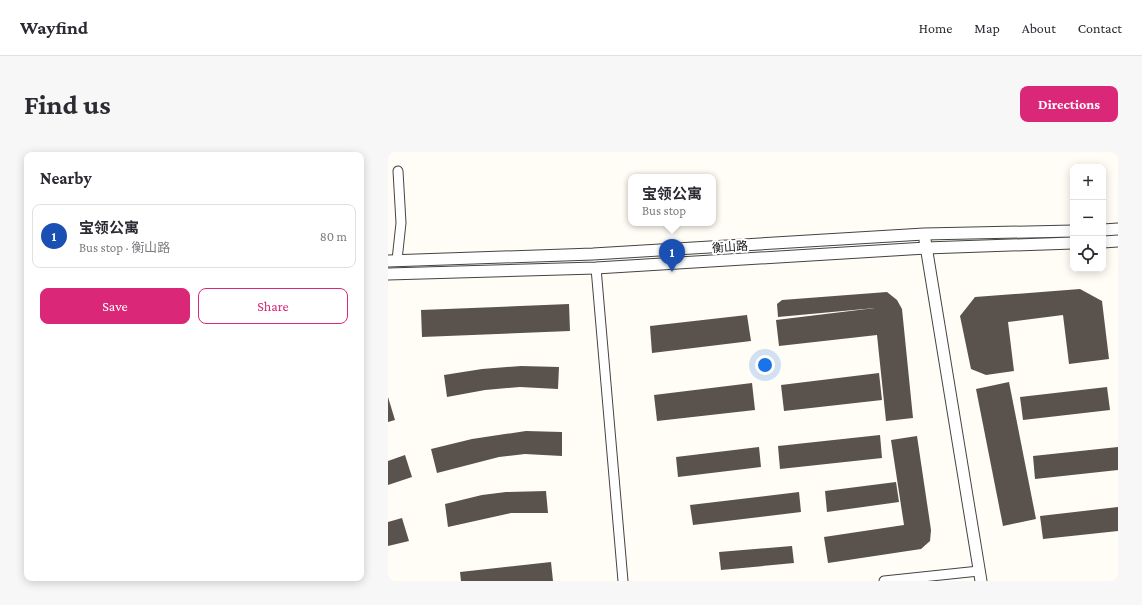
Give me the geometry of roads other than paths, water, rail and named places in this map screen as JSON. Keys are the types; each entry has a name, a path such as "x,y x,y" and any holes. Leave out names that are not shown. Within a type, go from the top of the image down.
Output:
{"street":[{"path":"392,260 400,223 398,171"},
{"path":"1106,230 1118,229"},
{"name":"衡山路","path":"392,260 593,254 924,234 1070,230"},
{"path":"884,581 980,576 924,234"},
{"path":"1106,242 1118,241"},
{"name":"衡山路","path":"388,274 596,268 926,248 1070,243"},
{"path":"596,268 623,581"}],"place":[{"name":"宝领公寓","path":"672,272"}]}
